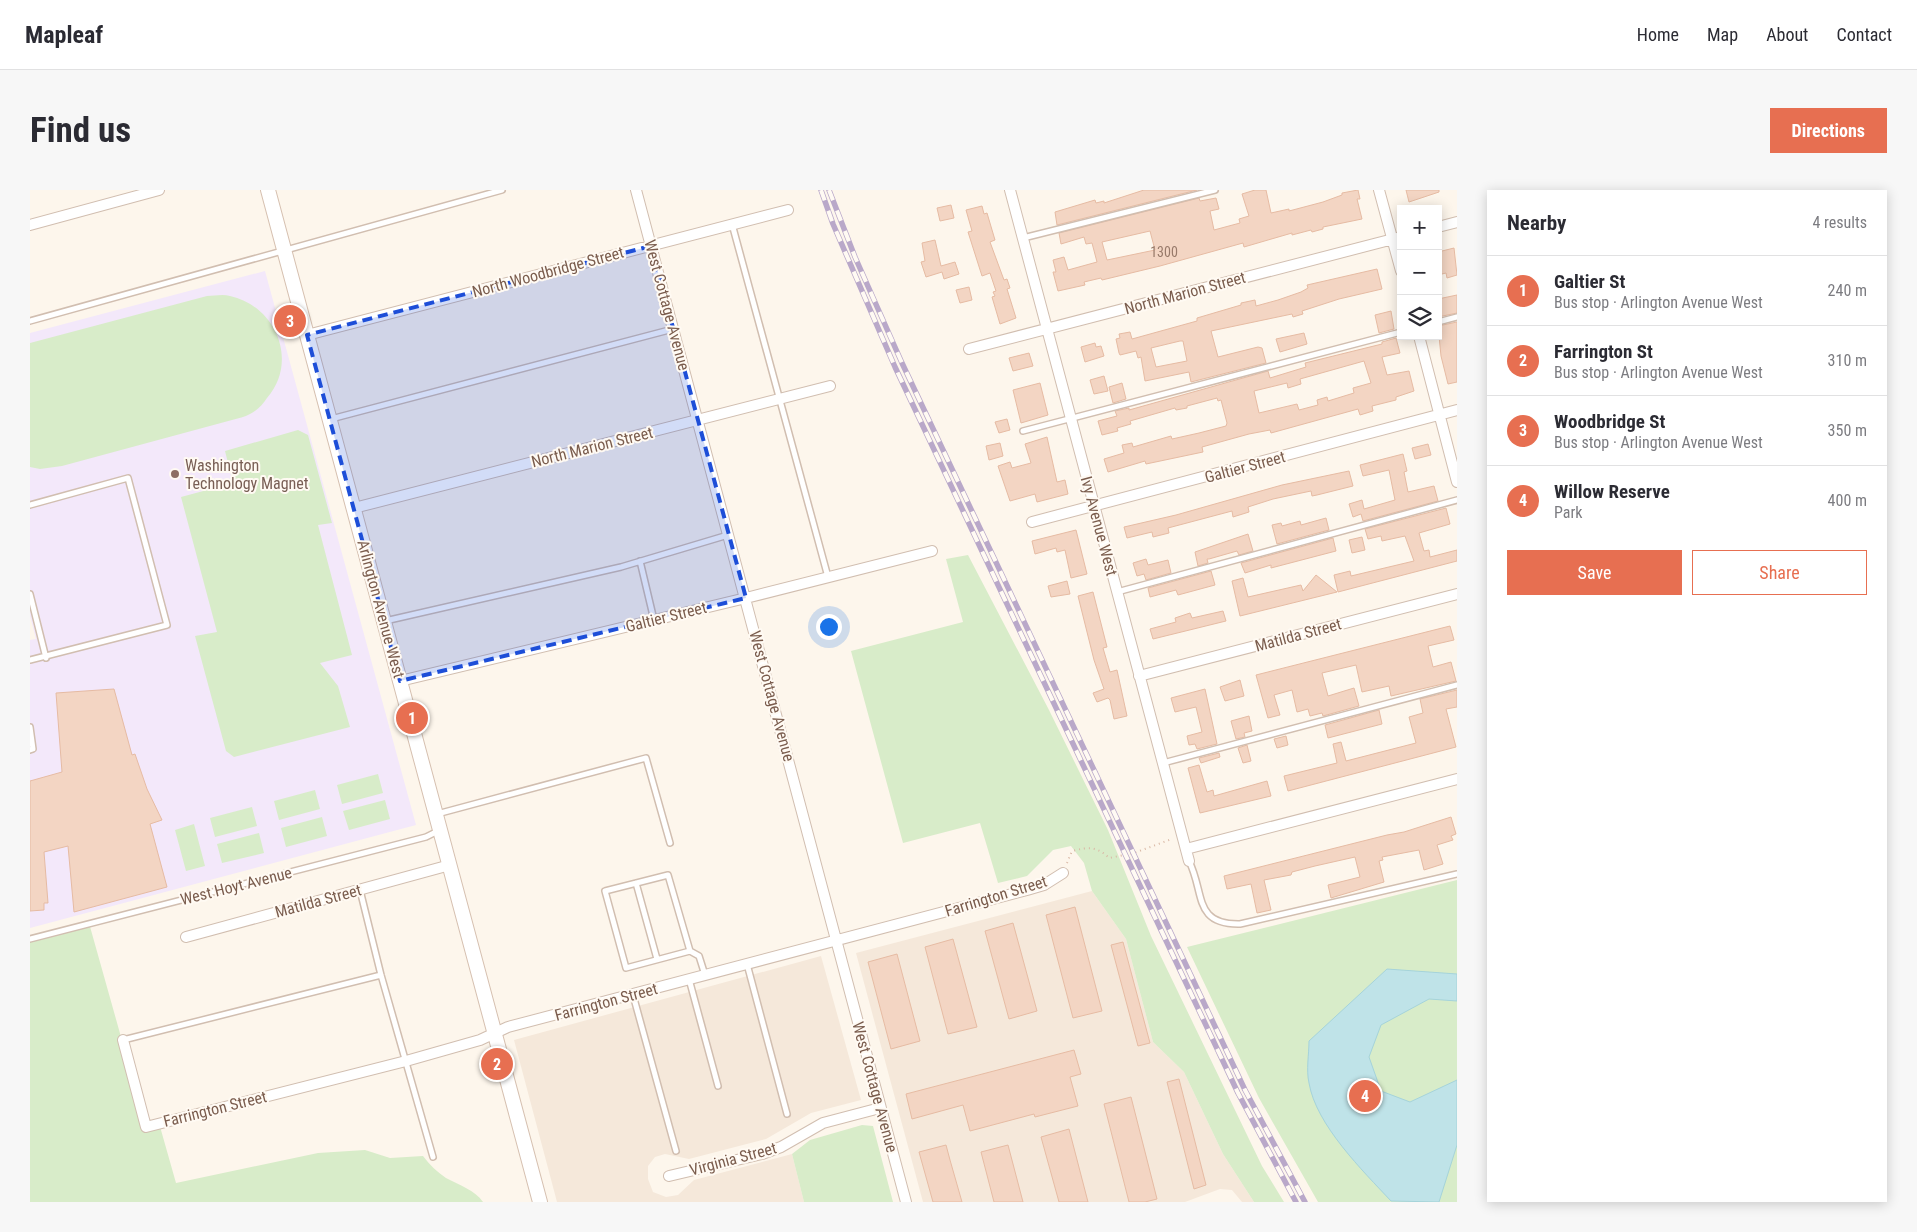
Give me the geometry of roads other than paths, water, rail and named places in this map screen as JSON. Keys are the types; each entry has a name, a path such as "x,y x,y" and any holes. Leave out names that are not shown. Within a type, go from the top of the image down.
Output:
{"street":[{"path":"30,225 159,190"},
{"name":"Arlington Avenue West","path":"268,190 540,1202"},
{"name":"West Cottage Avenue","path":"636,190 906,1202"},
{"name":"Ivy Avenue West","path":"1010,190 1162,764 1190,861"},
{"path":"1379,190 1396,238"},
{"name":"North Woodbridge Street","path":"307,335 788,210"},
{"path":"1442,226 1457,222"},
{"name":"North Marion Street","path":"969,350 1396,238"},
{"path":"1420,340 1457,482"},
{"name":"North Marion Street","path":"354,508 830,386"},
{"name":"Galtier Street","path":"1032,522 1457,410"},
{"name":"Galtier Street","path":"400,681 746,598 932,551"},
{"name":"Matilda Street","path":"1139,676 1457,594"},
{"path":"1186,849 1457,779"},
{"name":"Matilda Street","path":"186,937 450,865"},
{"name":"Farrington Street","path":"123,1040 146,1126 406,1061 495,1034 508,1027 1044,885 1063,872"},
{"name":"Virginia Street","path":"669,1176 762,1154 823,1123 880,1108"}],"lane":[{"path":"30,321 502,190"},
{"path":"1023,238 1215,190"},
{"path":"732,224 828,577"},
{"path":"1442,321 1457,317"},
{"path":"330,420 674,329"},
{"path":"1023,431 1397,333"},
{"path":"30,505 128,478 167,625 46,658 30,660"},
{"path":"1116,592 1457,500"},
{"path":"384,622 640,561 729,535"},
{"path":"640,561 654,620"},
{"path":"30,594 46,658"},
{"path":"1162,764 1457,686"},
{"path":"30,727 33,749 30,750"},
{"path":"436,814 646,758 670,843"},
{"name":"West Hoyt Avenue","path":"30,939 426,837 440,830"},
{"path":"1190,861 1204,907 1211,918 1224,924 1240,924 1457,874"},
{"path":"690,951 668,875 605,891 626,968 690,951 699,956 705,976"},
{"path":"636,883 657,959"},
{"path":"360,890 381,976 433,1157"},
{"path":"747,964 788,1114"},
{"path":"123,1040 381,976"},
{"path":"690,979 718,1086"},
{"path":"633,995 676,1151"}],"water":[{"path":"1387,969 1457,974 1457,1001 1429,999 1381,1025 1369,1057 1381,1091 1410,1102 1457,1080 1457,1145 1439,1202 1391,1201 1355,1162 1331,1131 1313,1099 1309,1083 1309,1041"}],"railway":[{"path":"821,190 833,224 895,367 1238,1093 1296,1202"},
{"path":"829,190 855,257 902,363 1245,1090 1305,1202"}],"place":[{"name":"Woodbridge St","path":"290,321"},
{"name":"Washington Technology Magnet","path":"175,474"},
{"name":"Galtier St","path":"412,718"},
{"name":"Farrington St","path":"497,1064"},
{"name":"Willow Reserve","path":"1365,1096"}]}
